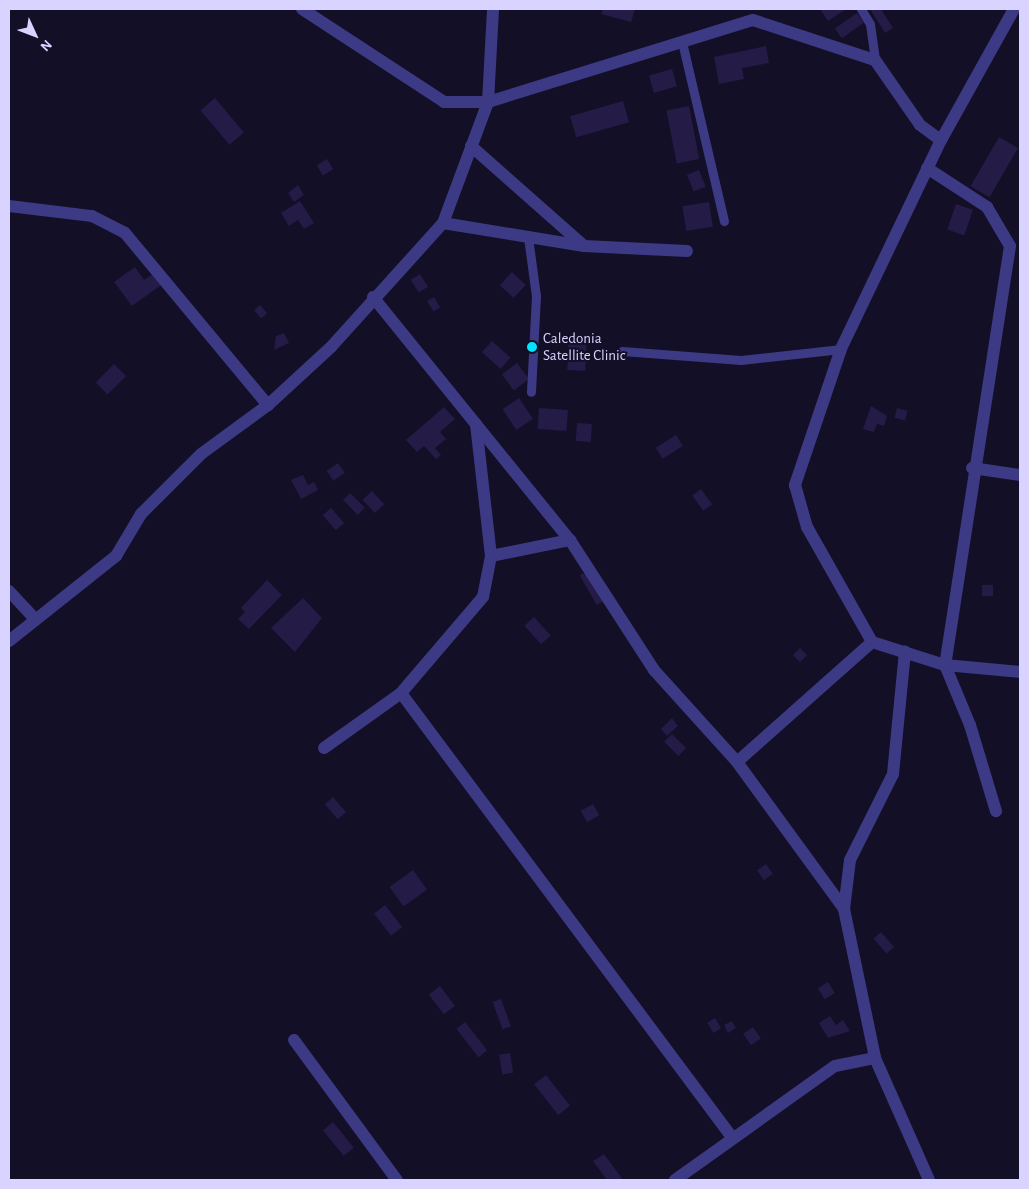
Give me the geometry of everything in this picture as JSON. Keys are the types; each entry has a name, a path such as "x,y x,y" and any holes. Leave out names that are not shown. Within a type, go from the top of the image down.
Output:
{"street":[{"path":"302,9 444,102 488,102 753,20 875,60 920,125 941,140"},
{"path":"9,641 34,619 116,556 141,514 201,454 268,405 331,346 373,297 443,223 488,102 493,9"},
{"path":"1014,9 941,140 841,348 796,485 807,527 872,642 945,665 1020,672"},
{"path":"472,146 584,246"},
{"path":"927,168 987,207 1015,248 972,468 945,665 970,725 996,811"},
{"path":"9,206 92,216 125,233 268,405"},
{"path":"443,223 584,246 687,251"},
{"path":"373,297 570,540 654,670 737,762 844,909"},
{"path":"324,748 401,693 483,597 491,556 476,424"},
{"path":"972,468 1020,475"},
{"path":"491,556 570,540"},
{"path":"9,591 34,619"},
{"path":"737,762 872,642"},
{"path":"905,652 893,774 850,860 844,909 875,1058 929,1180"},
{"path":"401,693 731,1136"},
{"path":"294,1040 397,1180"},
{"path":"675,1180 731,1136 835,1066 875,1058"}],"lane":[{"path":"862,9 870,24 875,60"},
{"path":"682,42 724,221"},
{"path":"528,237 536,296 531,392"},
{"path":"622,351 741,360 841,348"}],"building":[{"path":"603,9 635,9 631,22 601,14"},
{"path":"820,9 846,9 828,21"},
{"path":"870,9 881,9 893,28 885,33"},
{"path":"857,13 864,23 842,38 835,28"},
{"path":"766,46 769,63 742,68 744,79 719,84 714,57"},
{"path":"672,69 677,86 654,93 649,76"},
{"path":"215,98 244,132 229,145 200,110"},
{"path":"623,101 629,122 576,137 570,116"},
{"path":"689,106 699,159 677,163 666,110"},
{"path":"999,137 1018,148 990,197 970,186"},
{"path":"327,159 333,169 323,175 317,165"},
{"path":"699,170 706,187 694,192 687,175"},
{"path":"298,185 304,195 294,202 288,193"},
{"path":"300,201 314,223 304,229 298,220 289,226 281,213"},
{"path":"709,202 713,227 686,231 682,206"},
{"path":"956,204 973,210 964,235 947,230"},
{"path":"135,267 144,280 156,272 164,283 132,306 114,282"},
{"path":"512,272 526,285 514,298 500,285"},
{"path":"420,274 428,287 419,293 411,280"},
{"path":"434,297 440,307 433,311 427,301"},
{"path":"260,305 267,313 261,319 254,310"},
{"path":"284,333 289,343 274,350 276,336"},
{"path":"569,337 587,338 585,371 567,370"},
{"path":"492,341 511,358 501,369 482,352"},
{"path":"517,363 529,379 514,390 502,374"},
{"path":"114,364 126,376 108,394 96,382"},
{"path":"519,398 533,419 516,430 502,409"},
{"path":"871,406 887,416 884,426 877,424 874,432 863,429"},
{"path":"444,407 455,419 440,432 446,439 435,448 441,455 436,459 424,446 417,452 406,440"},
{"path":"539,408 568,410 566,431 538,429"},
{"path":"897,408 908,411 905,421 894,418"},
{"path":"577,423 592,424 591,442 576,441"},
{"path":"676,435 683,446 663,459 656,448"},
{"path":"338,463 345,473 333,481 327,471"},
{"path":"303,475 308,485 314,482 318,490 301,499 291,480"},
{"path":"701,489 712,504 703,511 692,495"},
{"path":"372,491 384,504 375,513 362,500"},
{"path":"350,493 365,508 358,515 343,500"},
{"path":"331,508 344,523 336,530 323,515"},
{"path":"591,569 608,598 597,605 580,576"},
{"path":"267,580 282,595 249,629 238,619 245,612 241,608"},
{"path":"982,585 993,585 993,596 982,596"},
{"path":"303,598 322,618 295,652 271,628"},
{"path":"534,617 551,636 541,644 524,626"},
{"path":"800,648 807,655 800,662 793,655"},
{"path":"672,718 678,726 667,736 661,729"},
{"path":"672,734 686,748 678,756 664,742"},
{"path":"333,797 346,812 338,819 325,804"},
{"path":"593,804 599,815 587,822 581,811"},
{"path":"766,864 773,874 764,880 757,870"},
{"path":"413,870 427,889 404,906 390,887"},
{"path":"385,905 402,927 391,936 374,914"},
{"path":"881,932 894,947 887,954 873,939"},
{"path":"828,982 835,993 825,999 818,988"},
{"path":"440,986 455,1006 444,1014 429,994"},
{"path":"501,999 511,1026 502,1029 493,1002"},
{"path":"830,1016 836,1025 843,1020 850,1031 828,1038 819,1023"},
{"path":"715,1018 721,1028 713,1033 707,1023"},
{"path":"732,1021 736,1028 728,1033 724,1025"},
{"path":"465,1022 487,1050 478,1057 456,1029"},
{"path":"753,1027 761,1039 751,1045 743,1034"},
{"path":"510,1053 513,1073 502,1074 499,1055"},
{"path":"546,1075 570,1106 558,1115 534,1084"},
{"path":"333,1122 354,1148 344,1156 323,1130"},
{"path":"604,1154 623,1180 607,1180 593,1161"}],"place":[{"name":"Caledonia Satellite Clinic","path":"532,347"}]}
